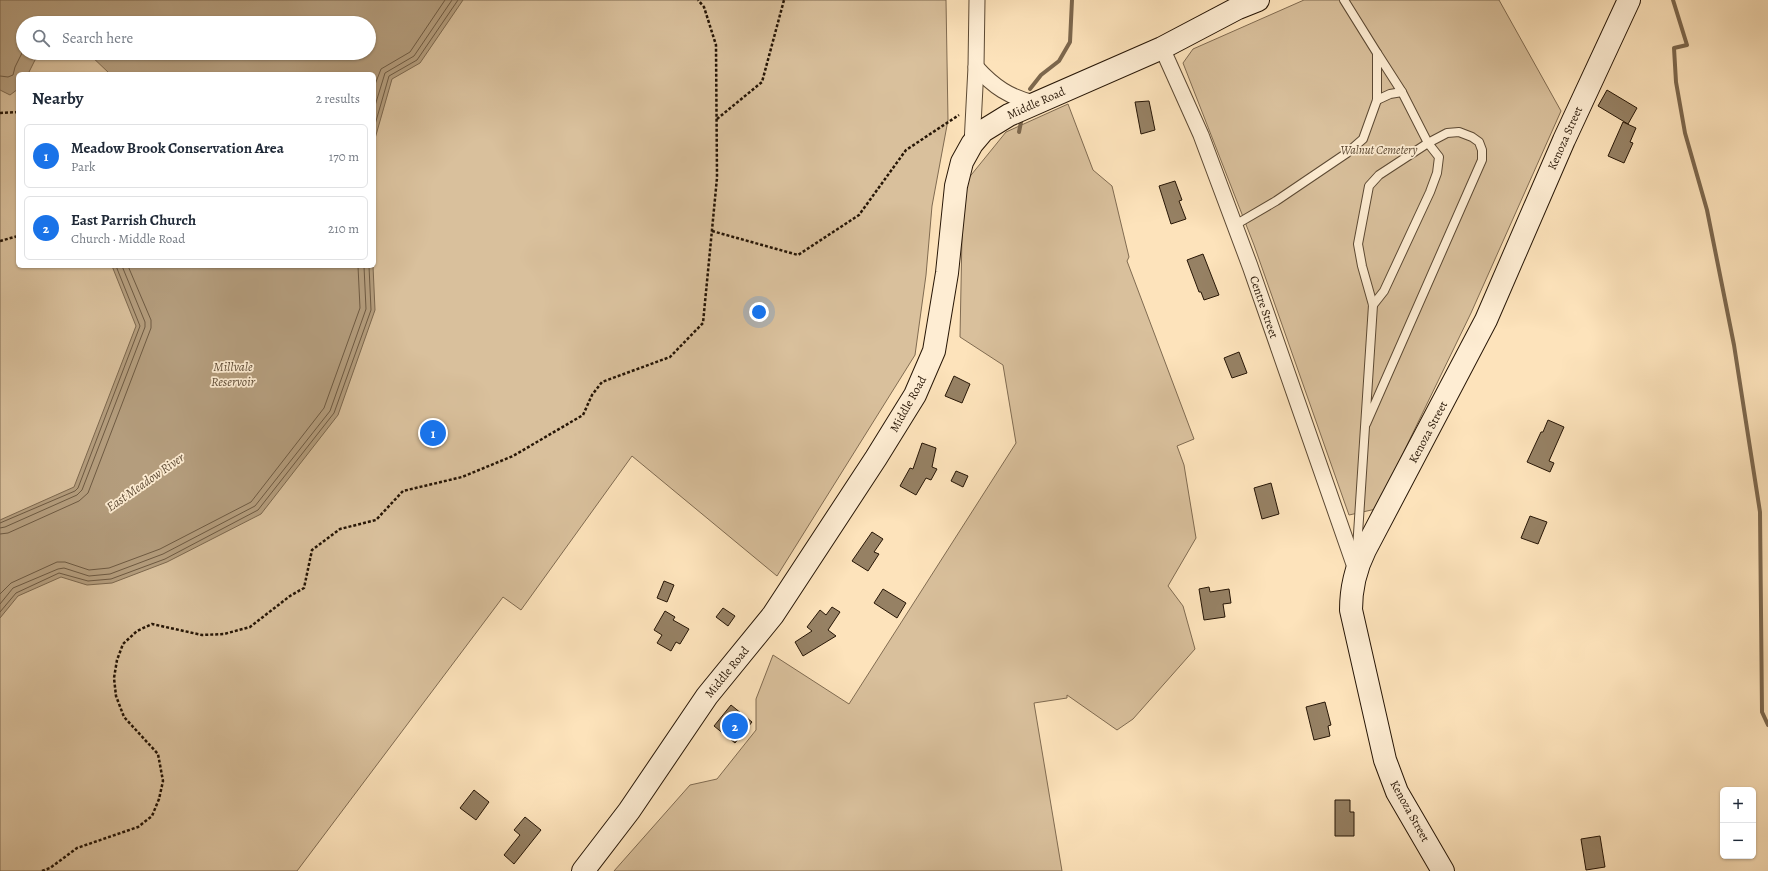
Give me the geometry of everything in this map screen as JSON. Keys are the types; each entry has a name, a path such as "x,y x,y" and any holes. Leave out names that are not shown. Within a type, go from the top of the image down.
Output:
{"street":[{"path":"972,144 976,67 976,0"},
{"name":"Middle Road","path":"583,871 629,810 707,696 773,615 915,396 934,351 947,273 956,186 962,162 972,144 983,131 995,122 1162,48 1238,8 1258,0"},
{"name":"Kenoza Street","path":"1443,871 1397,792 1384,760 1351,610 1351,594 1356,570 1365,550 1486,320 1564,140 1629,0"},
{"name":"Centre Street","path":"1162,48 1201,136 1235,226 1356,570"},
{"path":"976,67 990,83 998,89 1020,100 1035,103"}],"lane":[{"path":"1344,0 1402,92 1428,143 1439,157 1437,174 1433,186 1388,284 1373,305"},
{"path":"1235,226 1276,201 1347,153 1363,139 1377,100 1377,53"},
{"path":"1377,100 1390,94 1402,92"},
{"path":"1356,570 1373,305 1362,266 1358,244 1369,186 1379,175 1428,143 1447,133 1459,132 1472,137 1478,142 1482,150 1482,160 1366,424"}],"path":[{"path":"42,871 50,868 77,848 138,827 152,816 159,799 163,781 158,754 124,717 116,696 114,678 123,644 137,631 152,624 202,635 224,634 250,627 290,596 304,588 312,550 340,529 376,520 403,491 462,477 513,456 583,415 592,395 602,382 670,357 703,324 717,178 716,44 704,7 698,0"},
{"path":"716,119 762,82 784,0"},
{"path":"712,231 798,256 859,215 906,150 973,106"},
{"path":"0,113 16,112"},
{"path":"0,241 16,237"}],"green space":[{"path":"0,0 946,0 948,120 932,206 926,275 915,355 777,576 632,456 521,610 503,597 297,871 0,871"},
{"name":"Walnut Cemetery","path":"1304,0 1499,0 1561,111 1471,313 1376,509 1349,515 1254,245 1183,63 1193,49"},
{"path":"1068,104 1093,170 1112,186 1129,257 1127,261 1194,439 1177,446 1184,465 1196,538 1168,586 1183,606 1195,649 1133,719 1117,730 1067,695 1067,698 1034,703 1062,871 614,871 690,785 717,779 756,730 756,699 773,655 849,704 1016,443 1003,365 960,337 963,185 1006,132"}],"water":[{"path":"0,0 463,0 420,63 392,79 376,135 376,72 108,72 95,60 376,60 376,16 16,16 16,60 35,60 29,72 16,72 16,90 10,95 0,90"},
{"name":"Millvale Reservoir","path":"113,268 373,268 375,310 338,415 261,514 167,562 112,583 87,585 61,577 18,596 0,618 0,520 74,487 136,326"}],"building":[{"path":"1607,90 1637,108 1628,124 1598,106"},
{"path":"1149,101 1155,130 1141,134 1135,102"},
{"path":"1623,122 1636,128 1630,142 1633,143 1624,163 1608,156"},
{"path":"1175,181 1182,200 1179,201 1186,219 1171,224 1159,186"},
{"path":"1203,254 1219,295 1204,300 1201,292 1199,292 1187,260"},
{"path":"1239,352 1247,373 1232,378 1224,358"},
{"path":"954,376 970,384 962,403 945,396"},
{"path":"1548,420 1564,427 1549,461 1554,463 1550,472 1527,462"},
{"path":"922,443 936,448 932,467 937,469 931,480 926,478 916,495 900,486 910,468 913,469"},
{"path":"956,471 968,476 963,487 951,481"},
{"path":"1271,483 1279,514 1262,519 1254,488"},
{"path":"1530,516 1547,522 1538,544 1521,538"},
{"path":"872,532 883,539 874,552 879,554 868,571 852,561"},
{"path":"664,581 674,585 667,602 657,598"},
{"path":"1209,587 1210,592 1229,589 1231,603 1223,604 1225,617 1204,620 1199,589"},
{"path":"883,589 906,603 897,618 874,603"},
{"path":"832,607 840,612 828,630 836,636 803,656 795,642 812,631 807,627 820,610 826,615"},
{"path":"723,608 735,616 728,626 716,617"},
{"path":"665,611 675,617 673,620 689,629 680,644 676,642 671,651 657,643 662,635 654,630"},
{"path":"1325,702 1331,725 1328,726 1330,736 1314,740 1306,707"},
{"path":"731,705 752,722 735,743 714,726"},
{"path":"474,790 489,802 476,820 460,808"},
{"path":"1335,800 1350,800 1350,812 1354,812 1354,836 1335,836"},
{"path":"525,817 541,830 514,864 504,855 520,835 514,830"},
{"path":"1600,836 1605,867 1586,870 1581,839"}],"waterway":[{"path":"1030,89 1041,75 1059,61 1070,42 1072,0"},
{"path":"1673,0 1687,45 1674,48 1676,82 1685,133 1707,210 1734,345 1760,512 1762,712 1768,725"},
{"path":"1019,132 1022,117"}],"place":[{"name":"Meadow Brook Conservation Area","path":"433,433"},
{"name":"East Parrish Church","path":"735,726"}],"water label":[{"name":"East Meadow River","path":"145,482"}]}
